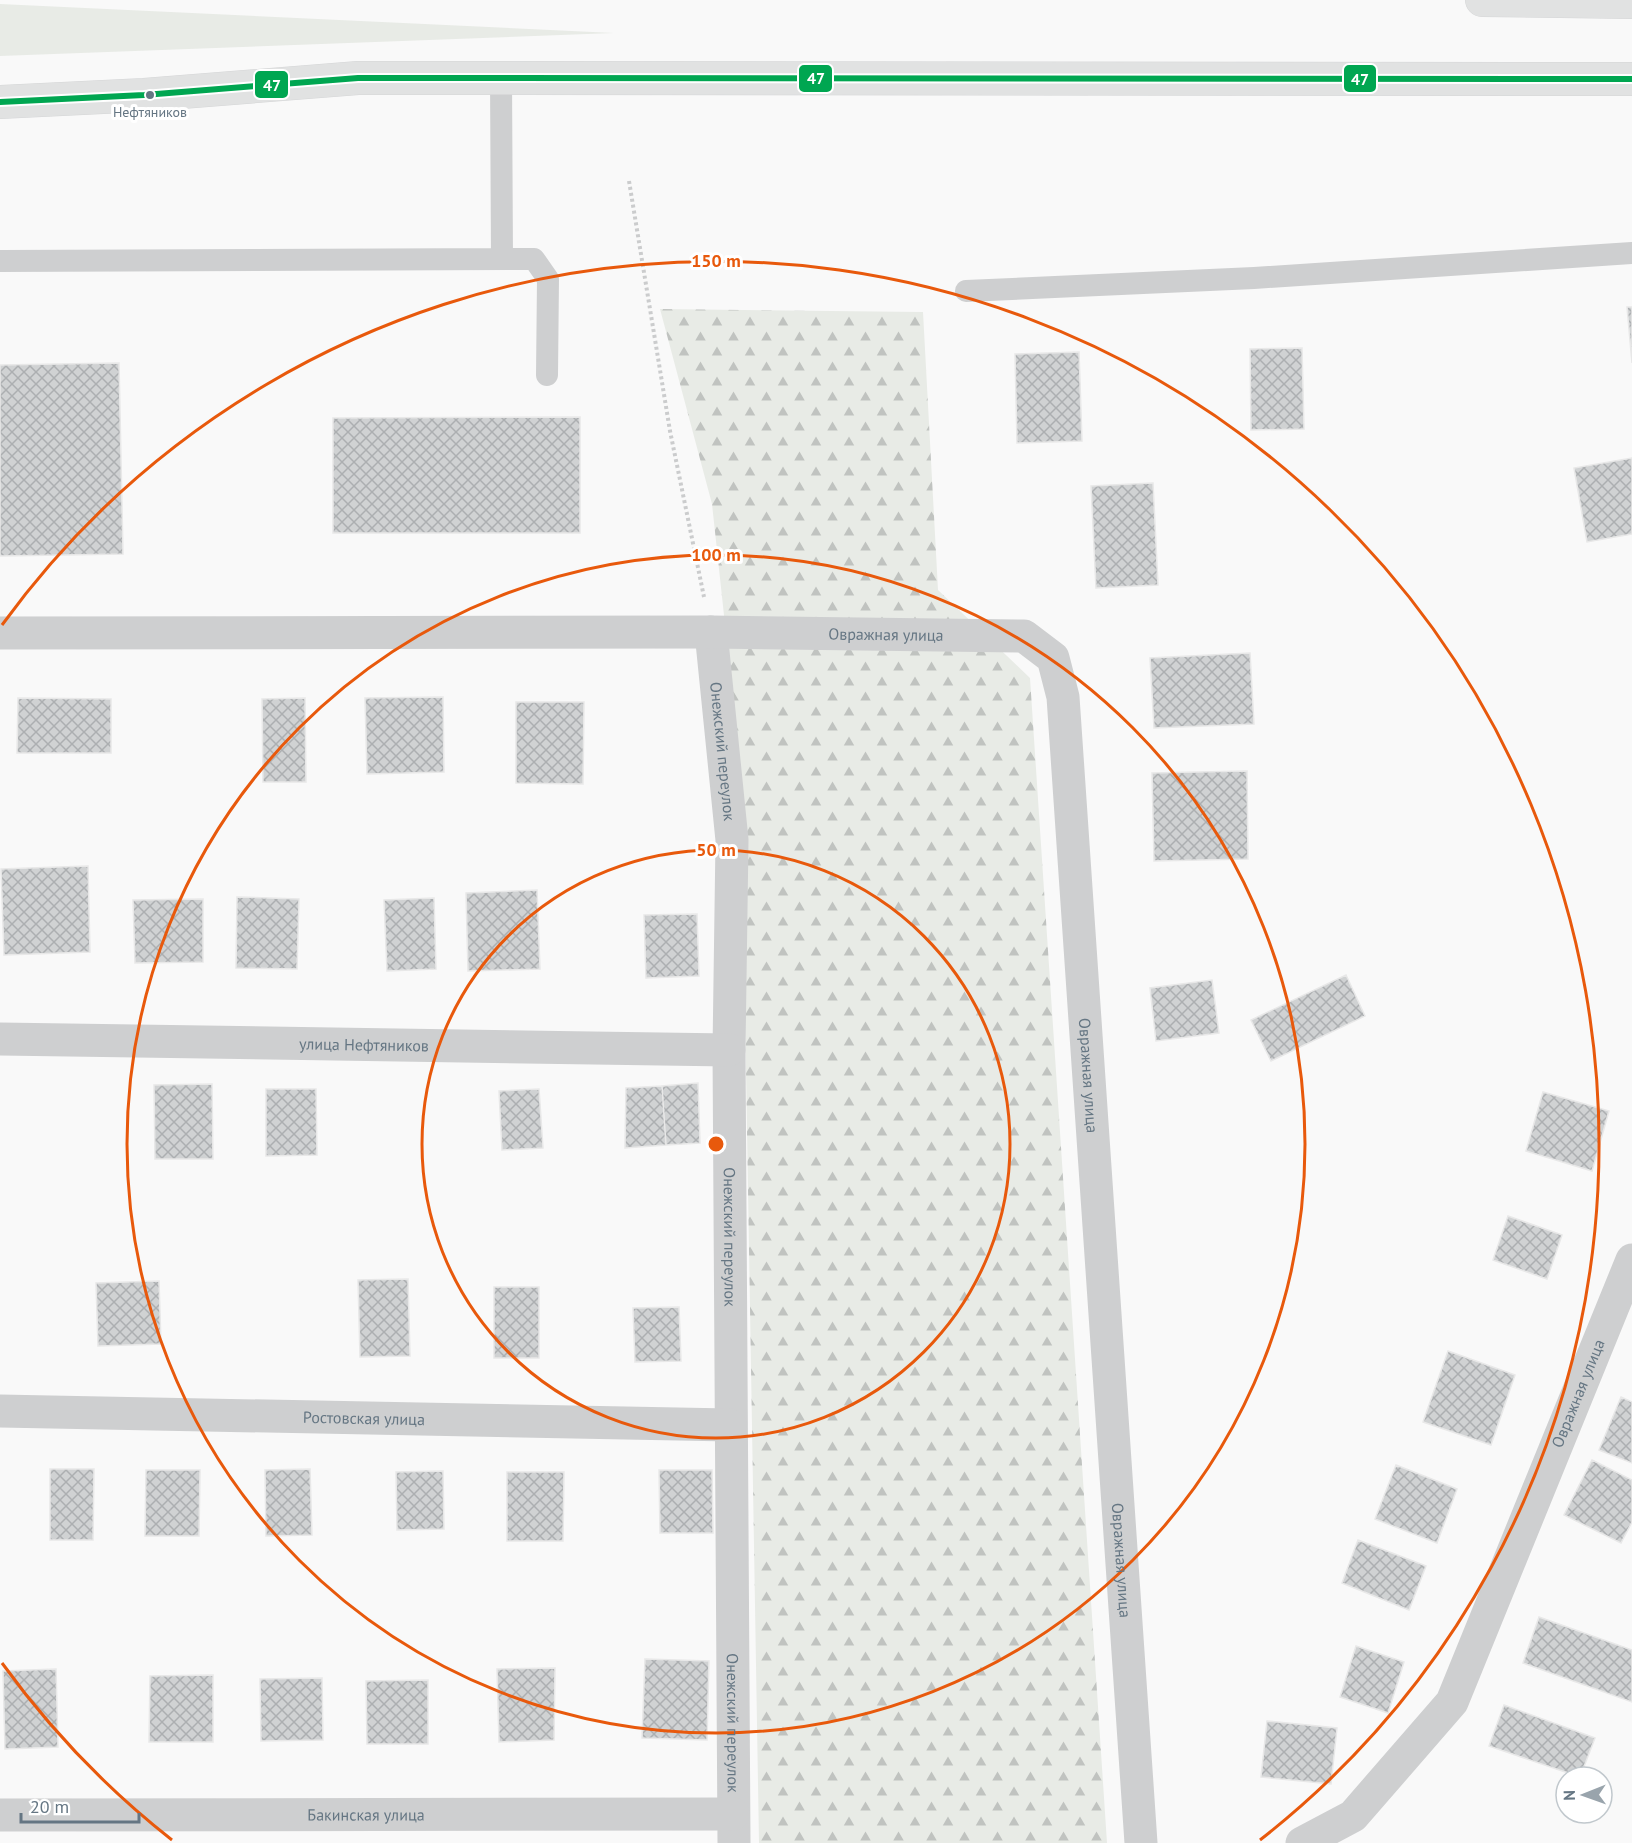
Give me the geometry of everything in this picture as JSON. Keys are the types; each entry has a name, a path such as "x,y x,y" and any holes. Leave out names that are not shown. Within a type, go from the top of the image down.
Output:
{"main road":[{"path":"1482,0 1632,2"},
{"path":"0,102 144,95 358,78 1632,79"}],"street":[{"name":"Овражная улица","path":"0,633 711,632 1024,636 1053,658 1063,697 1141,1843"},
{"name":"Онежский переулок","path":"711,632 732,840 729,1050 733,1829"},
{"name":"улица Нефтяников","path":"0,1039 729,1050"},
{"name":"Овражная улица","path":"1302,1843 1353,1816 1452,1702 1632,1260"},
{"name":"Ростовская улица","path":"0,1411 730,1425"},
{"name":"Бакинская улица","path":"0,1815 733,1829"}],"lane":[{"path":"501,78 502,258"},
{"path":"966,291 1254,278 1632,253"},
{"path":"0,261 534,259 548,279 547,375"}],"path":[{"path":"630,181 670,431 711,632"}],"green space":[{"path":"0,4 614,33 0,56"},
{"path":"660,309 923,312 938,590 1030,678 1107,1843 759,1843 741,773 712,504"}],"building":[{"path":"1627,307 1632,307 1632,363"},
{"path":"1302,348 1304,429 1251,430 1250,349"},
{"path":"1079,352 1082,441 1017,443 1015,354"},
{"path":"119,363 123,554 0,556 0,365"},
{"path":"580,417 580,533 333,533 333,418"},
{"path":"1632,458 1632,534 1587,542 1574,468"},
{"path":"1153,483 1158,585 1096,588 1091,486"},
{"path":"1250,653 1254,724 1154,728 1150,658"},
{"path":"443,697 444,772 367,774 365,698"},
{"path":"18,698 111,699 111,753 17,753"},
{"path":"305,698 306,782 263,782 262,699"},
{"path":"516,702 584,702 583,784 516,783"},
{"path":"1247,771 1248,859 1154,861 1152,773"},
{"path":"88,866 90,952 4,955 1,869"},
{"path":"537,890 540,969 468,971 466,893"},
{"path":"237,897 299,899 297,969 236,968"},
{"path":"434,898 436,969 387,971 384,900"},
{"path":"203,899 203,962 135,963 133,900"},
{"path":"697,914 699,976 646,978 644,915"},
{"path":"1346,975 1365,1016 1271,1061 1251,1020"},
{"path":"1212,980 1219,1033 1156,1041 1150,988"},
{"path":"698,1083 700,1143 666,1145 662,1086"},
{"path":"212,1084 213,1159 155,1159 154,1085"},
{"path":"662,1086 666,1145 625,1148 626,1088"},
{"path":"266,1089 316,1089 317,1155 266,1156"},
{"path":"539,1089 543,1148 502,1150 499,1091"},
{"path":"1543,1092 1609,1111 1592,1171 1526,1151"},
{"path":"1508,1216 1562,1235 1547,1279 1493,1260"},
{"path":"408,1279 410,1356 360,1357 358,1280"},
{"path":"159,1281 161,1344 98,1346 96,1283"},
{"path":"494,1287 539,1287 539,1358 494,1358"},
{"path":"679,1307 681,1361 635,1362 633,1308"},
{"path":"1448,1351 1515,1375 1491,1445 1423,1422"},
{"path":"1621,1397 1632,1402 1632,1463 1599,1450"},
{"path":"1592,1460 1632,1480 1632,1522 1621,1543 1564,1515"},
{"path":"1396,1465 1457,1489 1437,1543 1375,1519"},
{"path":"50,1469 94,1469 93,1540 50,1540"},
{"path":"310,1469 312,1535 266,1536 265,1470"},
{"path":"146,1470 200,1470 199,1536 145,1536"},
{"path":"659,1470 712,1470 713,1533 660,1533"},
{"path":"443,1471 444,1529 397,1530 396,1472"},
{"path":"507,1472 564,1472 563,1541 507,1541"},
{"path":"1358,1540 1426,1566 1409,1610 1342,1583"},
{"path":"1539,1617 1632,1650 1632,1702 1523,1663"},
{"path":"1356,1646 1404,1662 1388,1713 1340,1697"},
{"path":"645,1659 709,1661 707,1740 642,1738"},
{"path":"555,1668 554,1740 499,1742 497,1669"},
{"path":"56,1669 58,1747 5,1749 3,1671"},
{"path":"213,1675 213,1742 149,1742 150,1676"},
{"path":"322,1678 323,1740 261,1741 260,1679"},
{"path":"428,1680 428,1744 367,1744 366,1681"},
{"path":"1504,1705 1595,1738 1585,1765 1554,1765 1554,1768 1489,1746"},
{"path":"1267,1721 1337,1728 1331,1784 1261,1777"}],"transit line":[{"name":"47","path":"0,102 144,95 358,78 1632,79"}],"place":[{"name":"Нефтяников","path":"150,95"}]}
